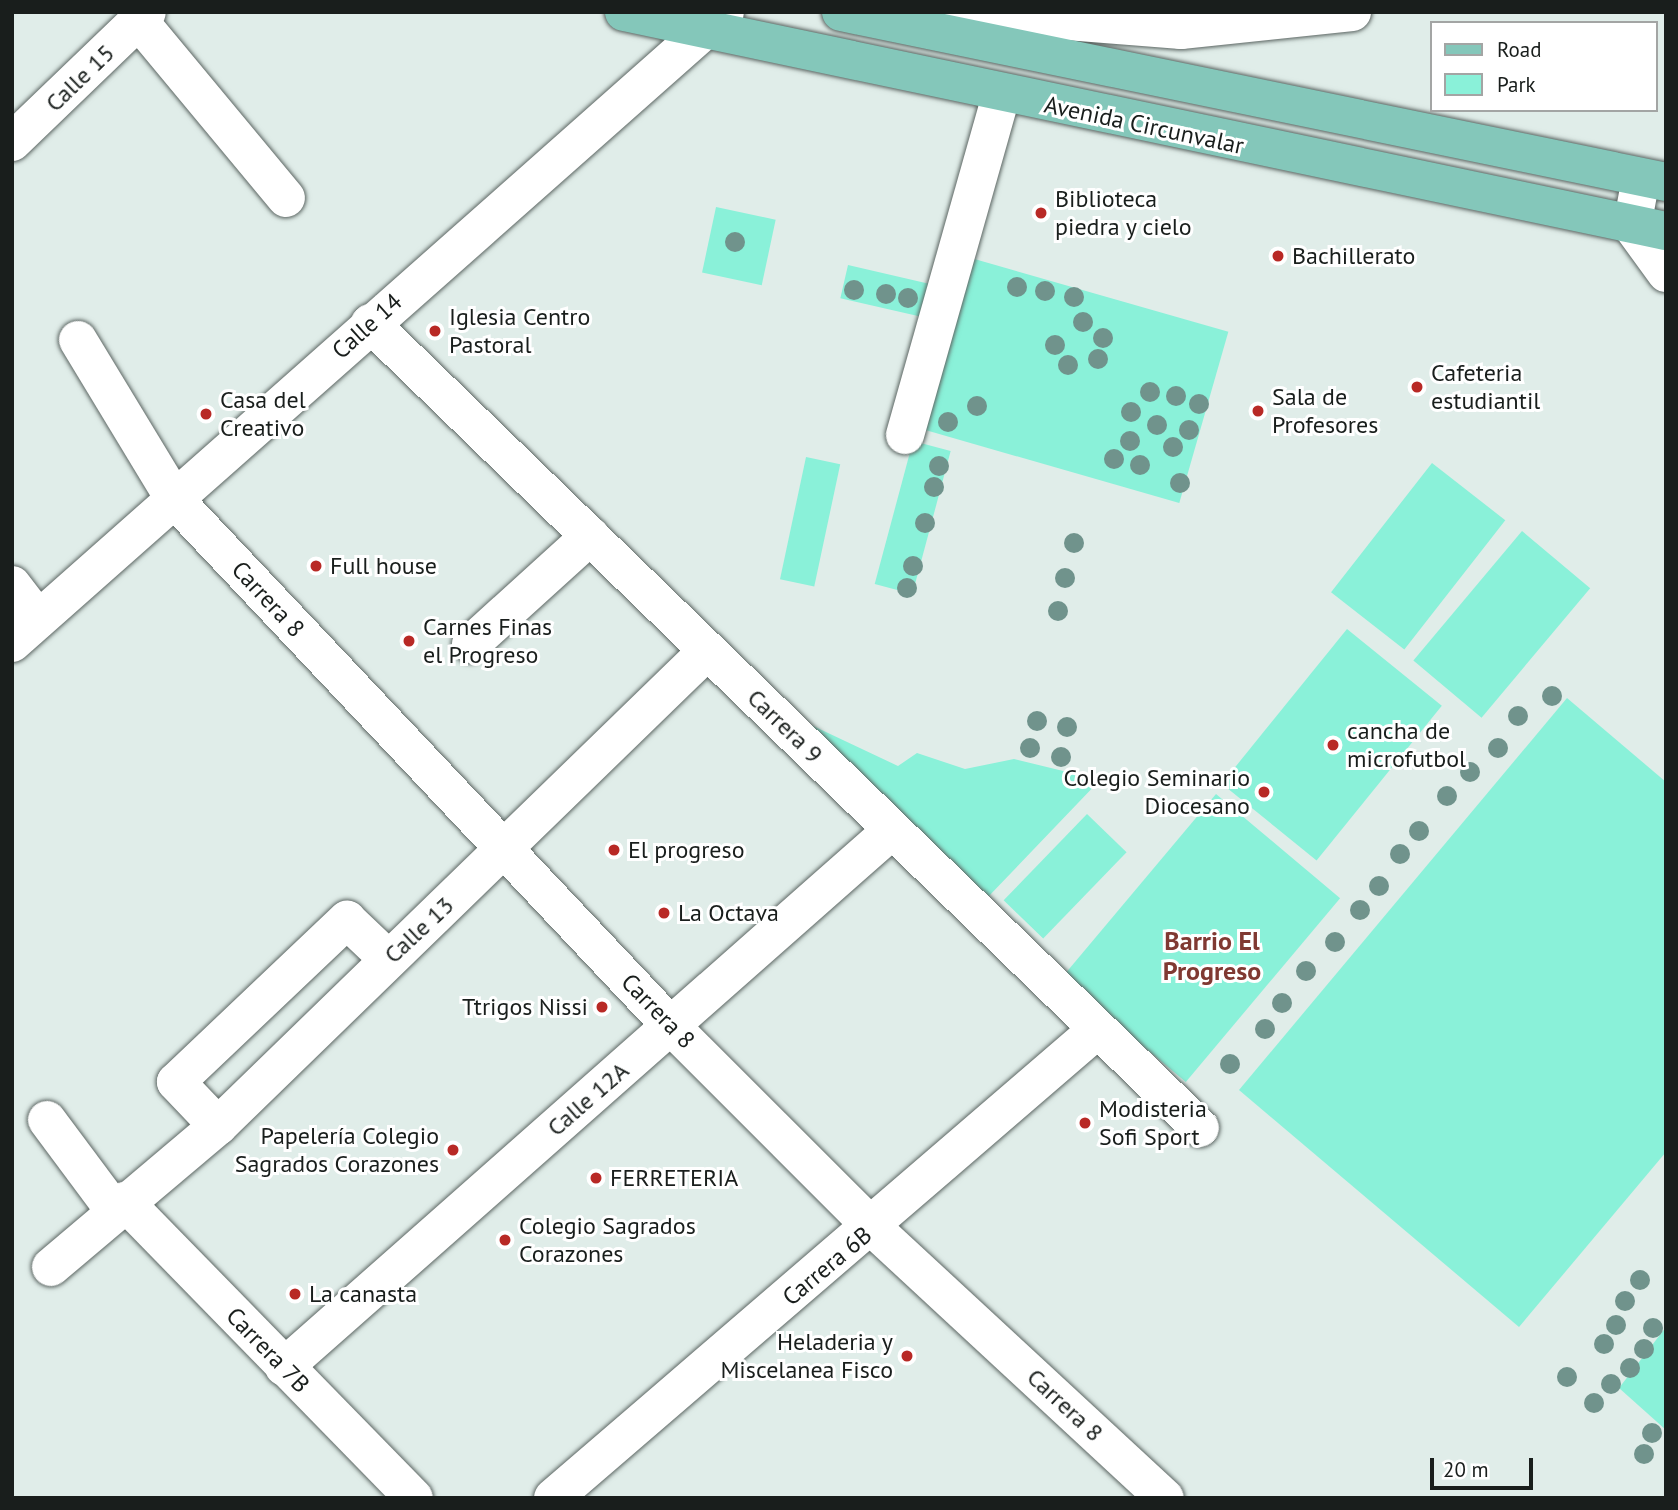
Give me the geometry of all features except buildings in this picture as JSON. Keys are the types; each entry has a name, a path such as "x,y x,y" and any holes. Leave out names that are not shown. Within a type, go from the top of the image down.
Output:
{"main road":[{"name":"Avenida Circunvalar","path":"624,12 715,23 1001,95 1649,229"},
{"name":"Avenida Circunvalar","path":"841,12 1654,180"}],"street":[{"path":"909,26 946,12"},
{"path":"953,12 1181,30 1352,12"},
{"path":"143,17 286,198"},
{"name":"Calle 15","path":"12,142 143,17"},
{"name":"Calle 14","path":"25,631 175,500 370,323 715,23"},
{"path":"905,435 1001,95"},
{"path":"1654,180 1649,229 1666,273"},
{"name":"Carrera 9","path":"370,323 1200,1128"},
{"name":"Carrera 8","path":"78,340 175,500 671,1026 872,1227 1166,1498"},
{"path":"471,644 590,536"},
{"path":"12,585 25,631"},
{"name":"Calle 13","path":"51,1267 119,1205 218,1126 707,651"},
{"name":"Calle 12A","path":"284,1367 892,830"},
{"path":"218,1126 176,1082 347,920 388,959"},
{"name":"Carrera 6B","path":"553,1498 872,1227 1097,1030"},
{"name":"Carrera 7B","path":"47,1119 119,1205 414,1498"}],"green space":[{"path":"716,207 776,220 762,285 702,273"},
{"path":"964,256 1228,332 1179,503 915,427"},
{"path":"848,265 929,284 921,317 840,298"},
{"path":"913,441 951,451 912,594 875,584"},
{"path":"806,457 840,464 814,587 780,579"},
{"path":"1432,463 1505,520 1404,649 1331,592"},
{"path":"1522,531 1590,588 1482,718 1413,660"},
{"name":"cancha de microfutbol","path":"1347,629 1442,706 1317,860 1222,784"},
{"path":"1567,698 1666,782 1666,1152 1519,1327 1239,1090"},
{"path":"792,716 898,766 917,753 965,769 1014,759 1100,780 987,898"},
{"path":"1216,794 1340,898 1186,1082 1062,978"},
{"path":"1087,814 1127,852 1043,939 1004,900"},
{"path":"1666,1327 1666,1430 1619,1388"}],"place":[{"name":"Biblioteca piedra y cielo","path":"1041,213"},
{"name":"Bachillerato","path":"1278,256"},
{"name":"Iglesia Centro Pastoral","path":"435,331"},
{"name":"Cafeteria estudiantil","path":"1417,387"},
{"name":"Sala de Profesores","path":"1258,411"},
{"name":"Casa del Creativo","path":"206,414"},
{"name":"Full house","path":"316,566"},
{"name":"Carnes Finas el Progreso","path":"409,641"},
{"name":"cancha de microfutbol","path":"1333,745"},
{"name":"Colegio Seminario Diocesano","path":"1264,792"},
{"name":"El progreso","path":"614,850"},
{"name":"La Octava","path":"664,913"},
{"name":"Ttrigos Nissi","path":"602,1007"},
{"name":"Modisteria Sofi Sport","path":"1085,1123"},
{"name":"Papelería Colegio Sagrados Corazones","path":"453,1150"},
{"name":"FERRETERIA","path":"596,1178"},
{"name":"Colegio Sagrados Corazones","path":"505,1240"},
{"name":"La canasta","path":"295,1294"},
{"name":"Heladeria y Miscelanea Fisco","path":"907,1356"}],"district":[{"name":"Barrio El Progreso","path":"1212,956"}]}
